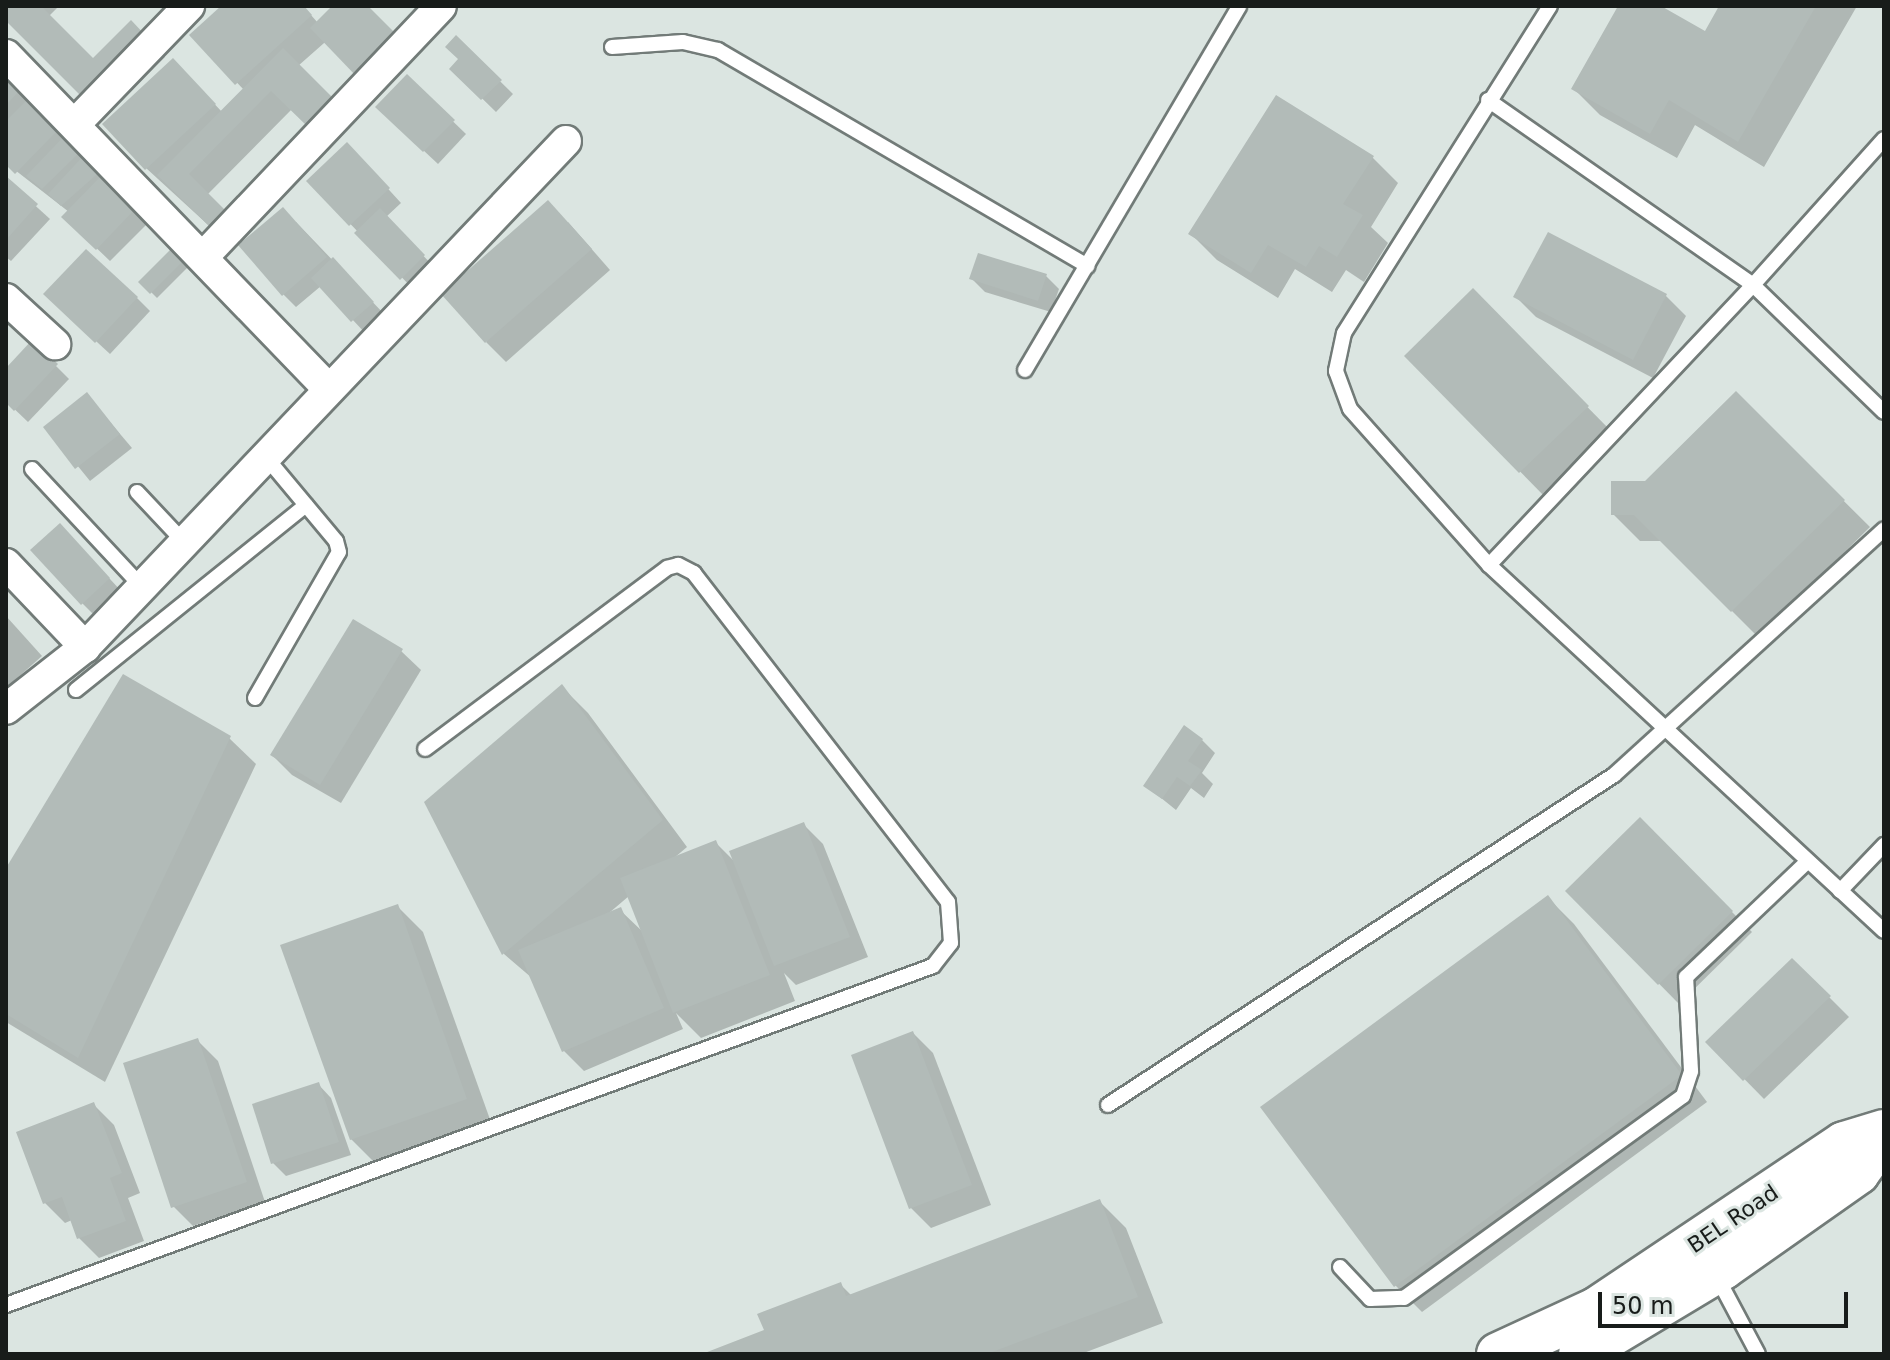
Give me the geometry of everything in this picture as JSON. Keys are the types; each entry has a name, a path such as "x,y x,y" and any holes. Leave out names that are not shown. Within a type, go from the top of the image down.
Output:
{"street":[{"path":"76,123 189,6"},
{"path":"204,256 441,6"},
{"path":"6,55 76,123 328,389"},
{"path":"6,709 85,647 566,141"},
{"path":"6,299 55,344"},
{"path":"6,564 85,647"},
{"name":"BEL Road","path":"1580,1354 1715,1273 1858,1173 1884,1134"},
{"name":"BEL Road","path":"1523,1349 1636,1286 1844,1143 1884,1134"}],"lane":[{"path":"1025,370 1239,6"},
{"path":"1547,7 1344,333 1336,371 1350,409 1489,565 1884,931"},
{"path":"612,47 683,42 718,50 1087,266"},
{"path":"1488,100 1753,285 1884,412"},
{"path":"1489,565 1753,285 1884,139"},
{"path":"255,698 336,565 336,541 265,455"},
{"path":"32,469 142,587"},
{"path":"137,492 184,542"},
{"path":"76,690 306,505"},
{"path":"1108,1105 1614,775 1884,529"},
{"path":"6,1305 933,966 951,943 948,902 694,573 678,565 667,568 425,749"},
{"path":"1840,891 1884,845"},
{"path":"1340,1267 1370,1299 1404,1298 1683,1096 1691,1071 1686,977 1808,861"},
{"path":"1715,1273 1758,1354"}],"building":[{"path":"6,6 41,6 93,58 131,20 146,36 83,98 6,21"},
{"path":"221,6 304,6 312,15 235,85 189,35"},
{"path":"332,6 368,6 399,37 358,78 310,28"},
{"path":"1618,6 1661,6 1705,31 1719,6 1816,6 1738,142 1669,100 1650,134 1571,89"},
{"path":"456,35 502,80 481,100 449,69 458,59 445,47"},
{"path":"283,48 335,100 308,127 271,91 189,174 225,210 209,226 157,175"},
{"path":"173,58 216,104 145,170 102,124"},
{"path":"6,74 21,89 6,105"},
{"path":"407,74 455,120 423,152 375,107"},
{"path":"1276,95 1374,156 1343,204 1363,215 1337,257 1319,246 1306,267 1268,245 1251,273 1188,234"},
{"path":"26,101 57,131 15,174 6,165 6,121"},
{"path":"71,129 85,147 42,189 26,176"},
{"path":"347,142 390,188 349,226 306,181"},
{"path":"87,152 104,168 61,206 48,194"},
{"path":"103,174 137,207 96,250 61,217"},
{"path":"6,176 38,204 6,240"},
{"path":"548,200 592,249 485,343 441,294"},
{"path":"283,207 327,257 282,296 238,245"},
{"path":"380,208 425,255 400,280 354,233"},
{"path":"1548,232 1667,294 1633,360 1513,297"},
{"path":"173,247 185,259 150,294 138,282"},
{"path":"86,249 138,297 95,343 43,294"},
{"path":"978,253 1047,274 1038,301 969,279"},
{"path":"333,257 374,302 351,322 311,278"},
{"path":"1473,288 1589,406 1519,473 1404,356"},
{"path":"32,340 58,364 14,411 6,403 6,368"},
{"path":"1736,391 1845,500 1731,612 1634,515 1611,515 1611,481 1645,481"},
{"path":"87,392 120,434 75,469 43,427"},
{"path":"60,523 110,578 81,605 30,550"},
{"path":"353,619 403,649 320,785 270,755"},
{"path":"123,674 231,736 78,1058 6,1014 6,868"},
{"path":"562,684 663,820 502,955 424,802"},
{"path":"1184,725 1203,739 1188,761 1202,770 1190,786 1177,777 1162,799 1143,786"},
{"path":"1640,817 1733,911 1658,985 1565,891"},
{"path":"804,822 850,937 774,966 729,851"},
{"path":"716,840 770,975 673,1013 620,878"},
{"path":"1548,895 1682,1075 1394,1287 1260,1107"},
{"path":"398,904 467,1099 350,1140 280,945"},
{"path":"621,907 664,1008 562,1052 518,950"},
{"path":"1792,958 1831,996 1743,1081 1705,1042"},
{"path":"913,1031 972,1185 909,1209 851,1055"},
{"path":"198,1038 247,1182 171,1208 123,1063"},
{"path":"319,1082 339,1142 271,1164 252,1104"},
{"path":"94,1102 122,1173 110,1178 126,1221 77,1239 62,1197 43,1204 16,1132"},
{"path":"1100,1199 1138,1297 987,1354 702,1354 764,1330 757,1314 841,1282 846,1296"}]}
